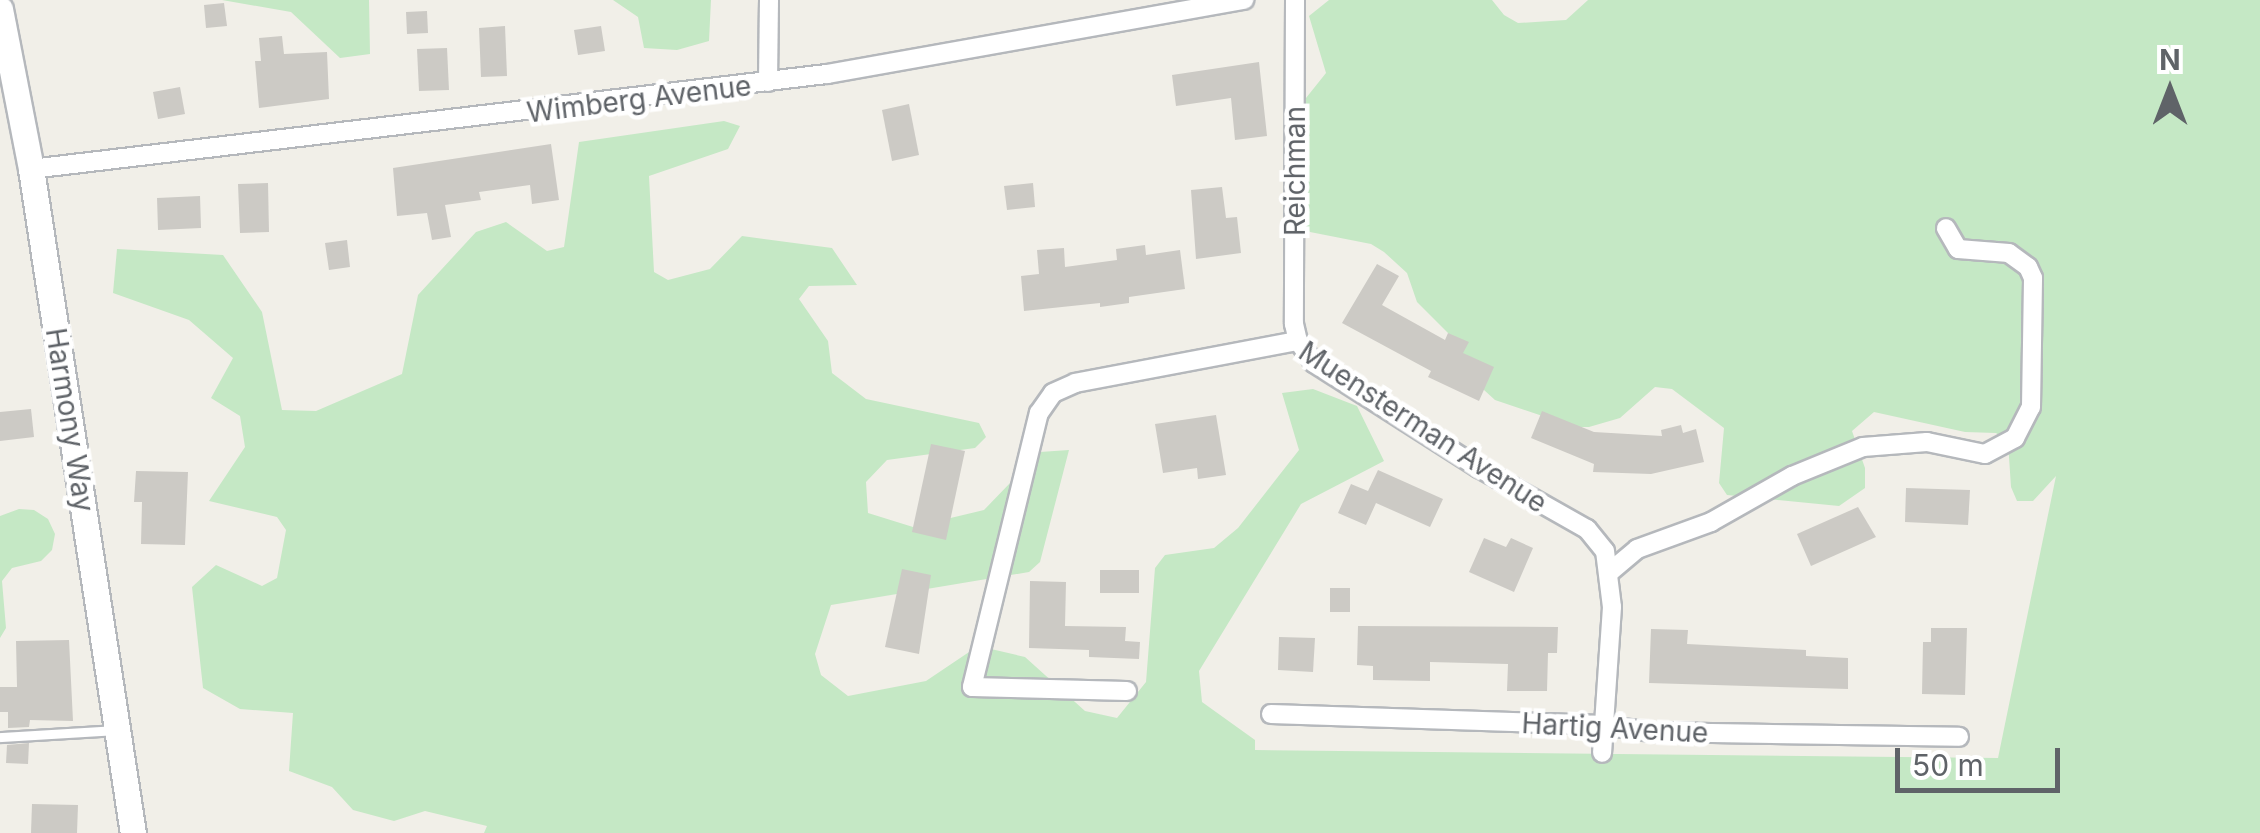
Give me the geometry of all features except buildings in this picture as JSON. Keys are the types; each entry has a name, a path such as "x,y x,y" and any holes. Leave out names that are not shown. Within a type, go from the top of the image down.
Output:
{"street":[{"path":"768,82 770,0"},
{"name":"Wimberg Avenue","path":"31,169 768,82 986,48 1244,0"},
{"name":"Reichman","path":"1295,0 1294,324 1298,340"},
{"name":"Harmony Way","path":"0,8 31,169 133,833"},
{"path":"1602,753 1611,571 1637,549 1711,522 1792,476 1863,447 1926,442 1985,454 2015,438 2031,407 2033,278 2028,267 2009,254 1958,249 1946,228"},
{"name":"Muensterman Avenue","path":"1127,691 972,688 1034,426 1047,400 1075,383 1298,340 1314,363 1479,468 1586,529 1605,551 1611,571"},
{"name":"Hartig Avenue","path":"1271,714 1603,726 1651,732 1958,737"}],"lane":[{"path":"0,736 118,730"}],"green space":[{"path":"222,0 369,0 370,54 340,58 291,12"},
{"path":"613,0 711,0 709,41 677,50 644,48 638,17"},
{"path":"1329,0 1492,0 1504,15 1518,23 1566,20 1588,0 2260,0 2260,833 484,833 487,826 425,811 394,821 353,810 332,787 289,771 293,713 240,709 203,688 192,587 216,565 262,586 277,578 286,530 277,517 209,501 245,447 240,416 211,398 233,358 189,320 113,293 117,249 223,255 262,312 282,410 316,411 402,374 418,295 476,232 506,222 547,251 564,247 579,142 724,121 740,126 728,149 649,176 654,272 668,280 710,269 742,236 832,248 857,285 809,286 799,299 828,341 832,373 866,399 979,423 986,437 975,448 887,460 866,482 868,513 913,527 984,510 1040,452 1069,450 1040,562 1029,572 831,605 815,654 821,675 848,696 926,681 978,646 1025,657 1085,711 1117,718 1146,682 1155,568 1165,555 1214,548 1238,528 1299,450 1282,393 1313,389 1357,406 1384,461 1301,504 1199,671 1202,702 1255,740 1255,750 1998,758 2056,476 2033,501 2017,501 2011,487 2008,442 1996,433 1965,432 1874,412 1852,431 1865,468 1865,488 1839,506 1727,495 1719,483 1724,428 1672,389 1655,387 1620,418 1589,427 1575,427 1495,400 1484,390 1451,336 1417,302 1407,273 1371,244 1310,232 1300,220 1296,130 1306,98 1326,73 1309,16"},
{"path":"19,509 34,510 48,519 55,534 52,550 41,561 12,568 2,581 6,628 0,638 0,516"}]}
